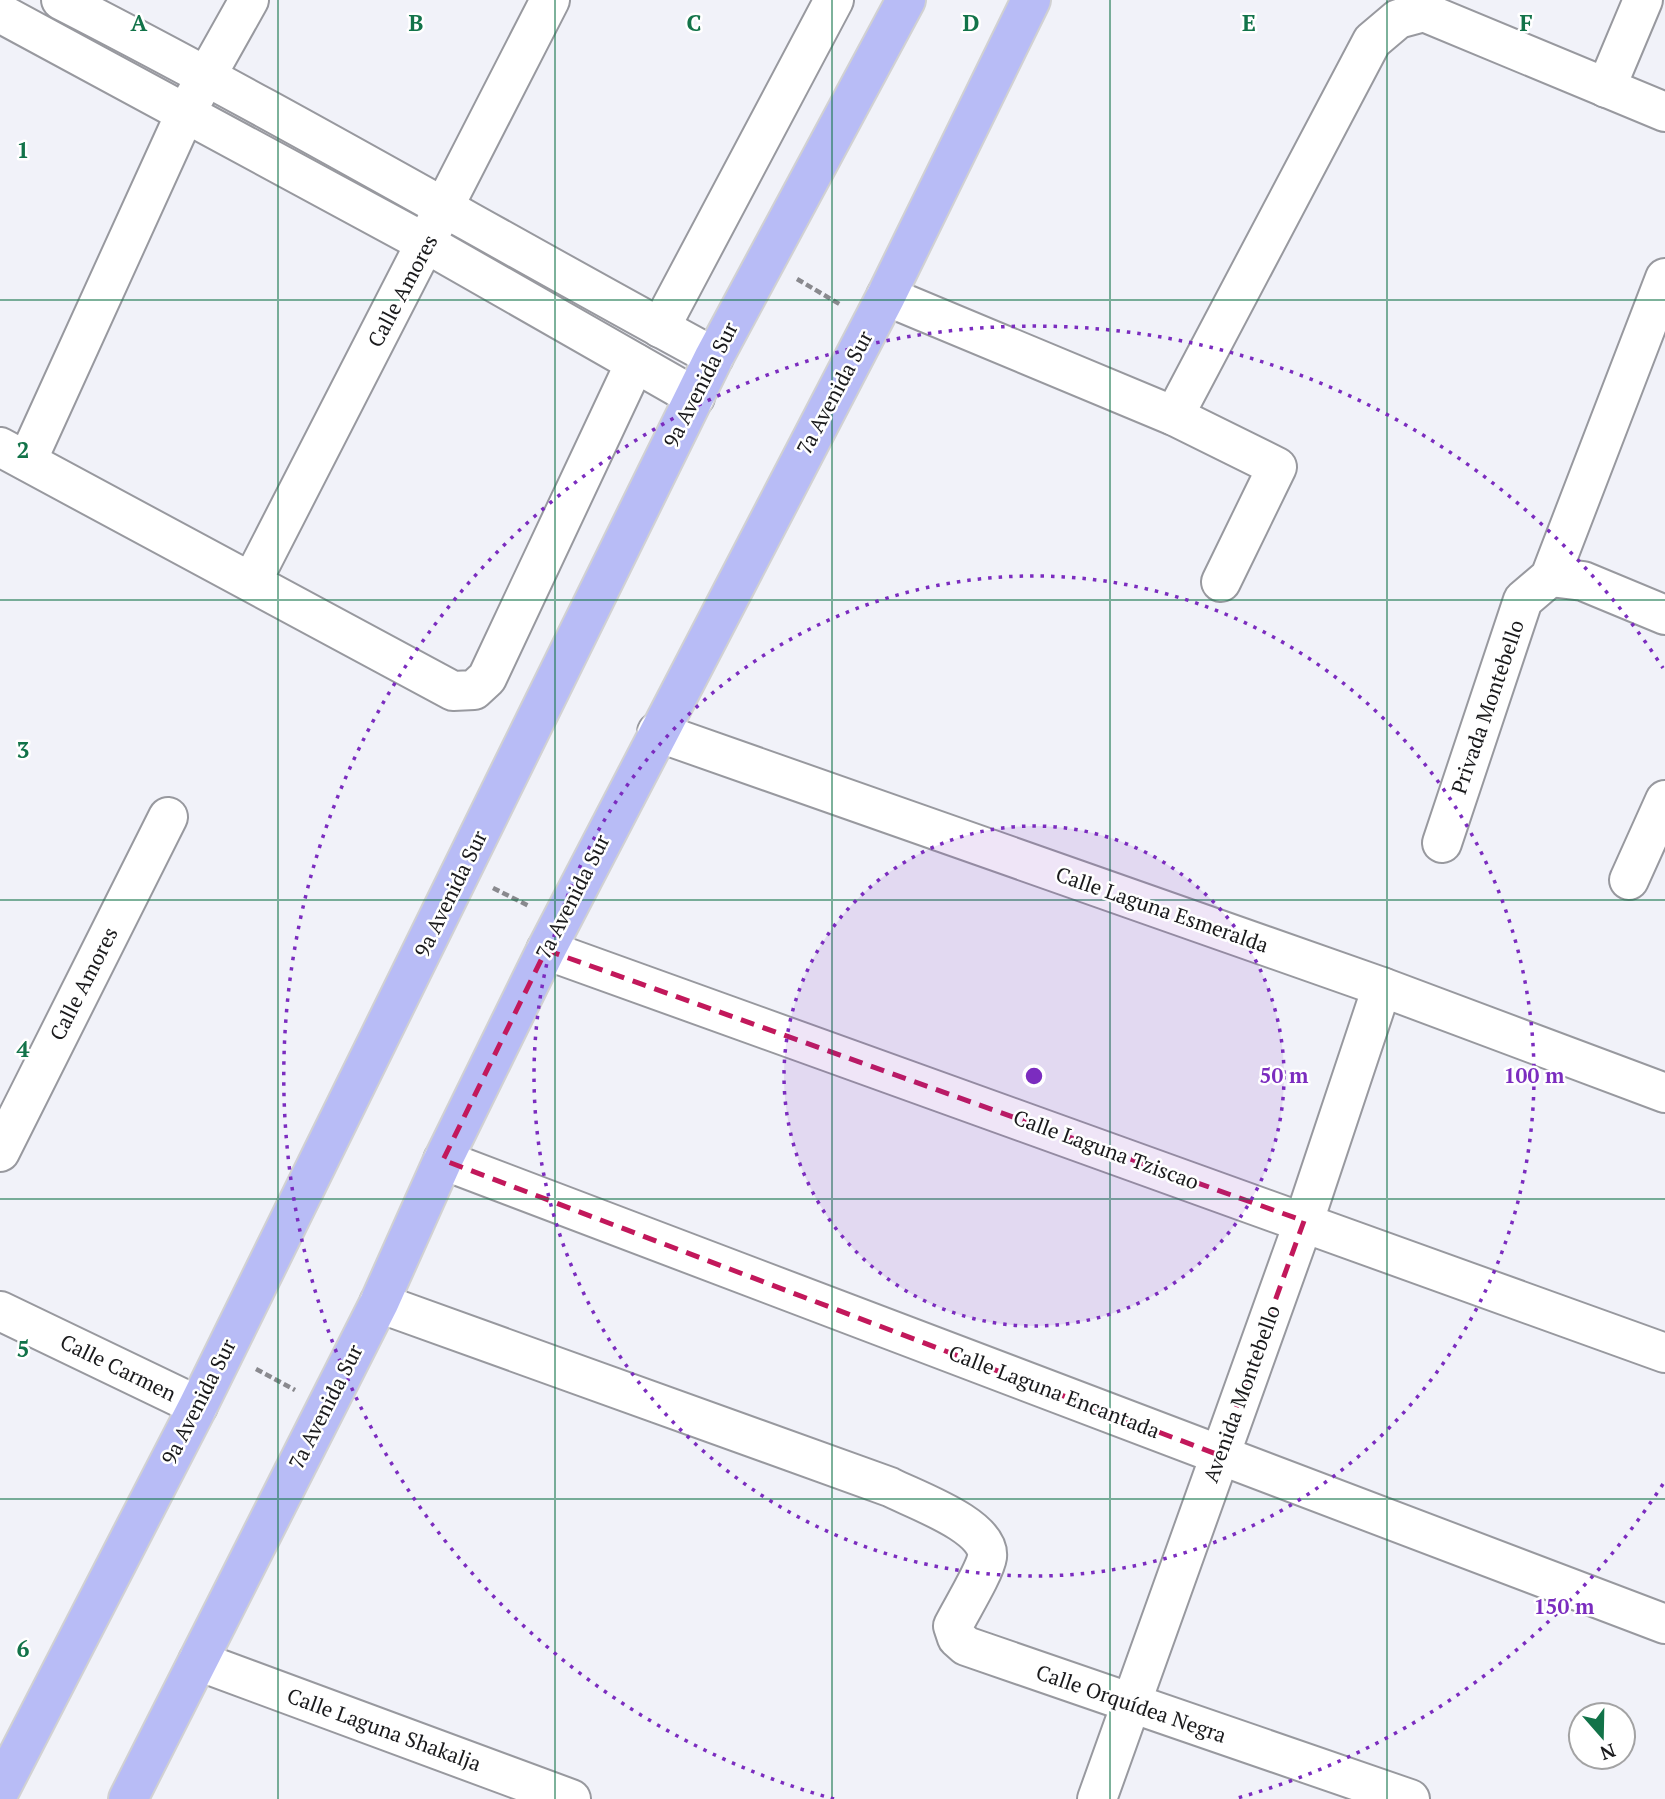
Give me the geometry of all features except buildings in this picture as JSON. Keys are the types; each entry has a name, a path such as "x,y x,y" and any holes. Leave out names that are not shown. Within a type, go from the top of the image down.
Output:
{"main road":[{"name":"9a Avenida Sur","path":"0,1790 225,1352 714,357 905,0"},
{"name":"7a Avenida Sur","path":"128,1799 379,1303 443,1160 553,936 879,310 1031,0"}],"street":[{"path":"61,0 208,75 445,211 714,357"},
{"path":"249,0 185,114 13,454 453,691 474,690 487,678 635,363"},
{"name":"Calle Amores","path":"252,581 445,211 550,0"},
{"path":"660,328 834,0"},
{"path":"1606,88 1643,0"},
{"path":"1174,416 1372,41 1398,19 1423,12 1665,113"},
{"path":"0,13 427,244 695,397"},
{"path":"1665,278 1550,577 1583,581 1665,615"},
{"path":"879,310 1174,416 1277,467 1220,582"},
{"name":"Privada Montebello","path":"1442,843 1523,600 1550,577"},
{"name":"Calle Laguna Esmeralda","path":"657,732 1382,987 1665,1093"},
{"path":"1629,880 1665,800"},
{"name":"Calle Amores","path":"0,1152 168,817"},
{"name":"Calle Laguna Tziscao","path":"553,936 1304,1222 1665,1353"},
{"name":"Avenida Montebello","path":"1097,1799 1304,1222 1382,987"},
{"name":"Calle Laguna Encantada","path":"443,1160 1665,1624"},
{"name":"Calle Orquídea Negra","path":"379,1303 890,1487 971,1527 983,1540 987,1557 953,1626 957,1638 966,1646 1409,1799"},
{"name":"Calle Carmen","path":"0,1311 198,1406"},
{"name":"Calle Laguna Shakalja","path":"198,1661 571,1799"}],"path":[{"path":"766,261 879,310"},
{"path":"461,872 553,936"},
{"path":"225,1352 326,1407"}],"highlighted area":[{"path":"546,950 1304,1221 1219,1455 443,1160"}]}
